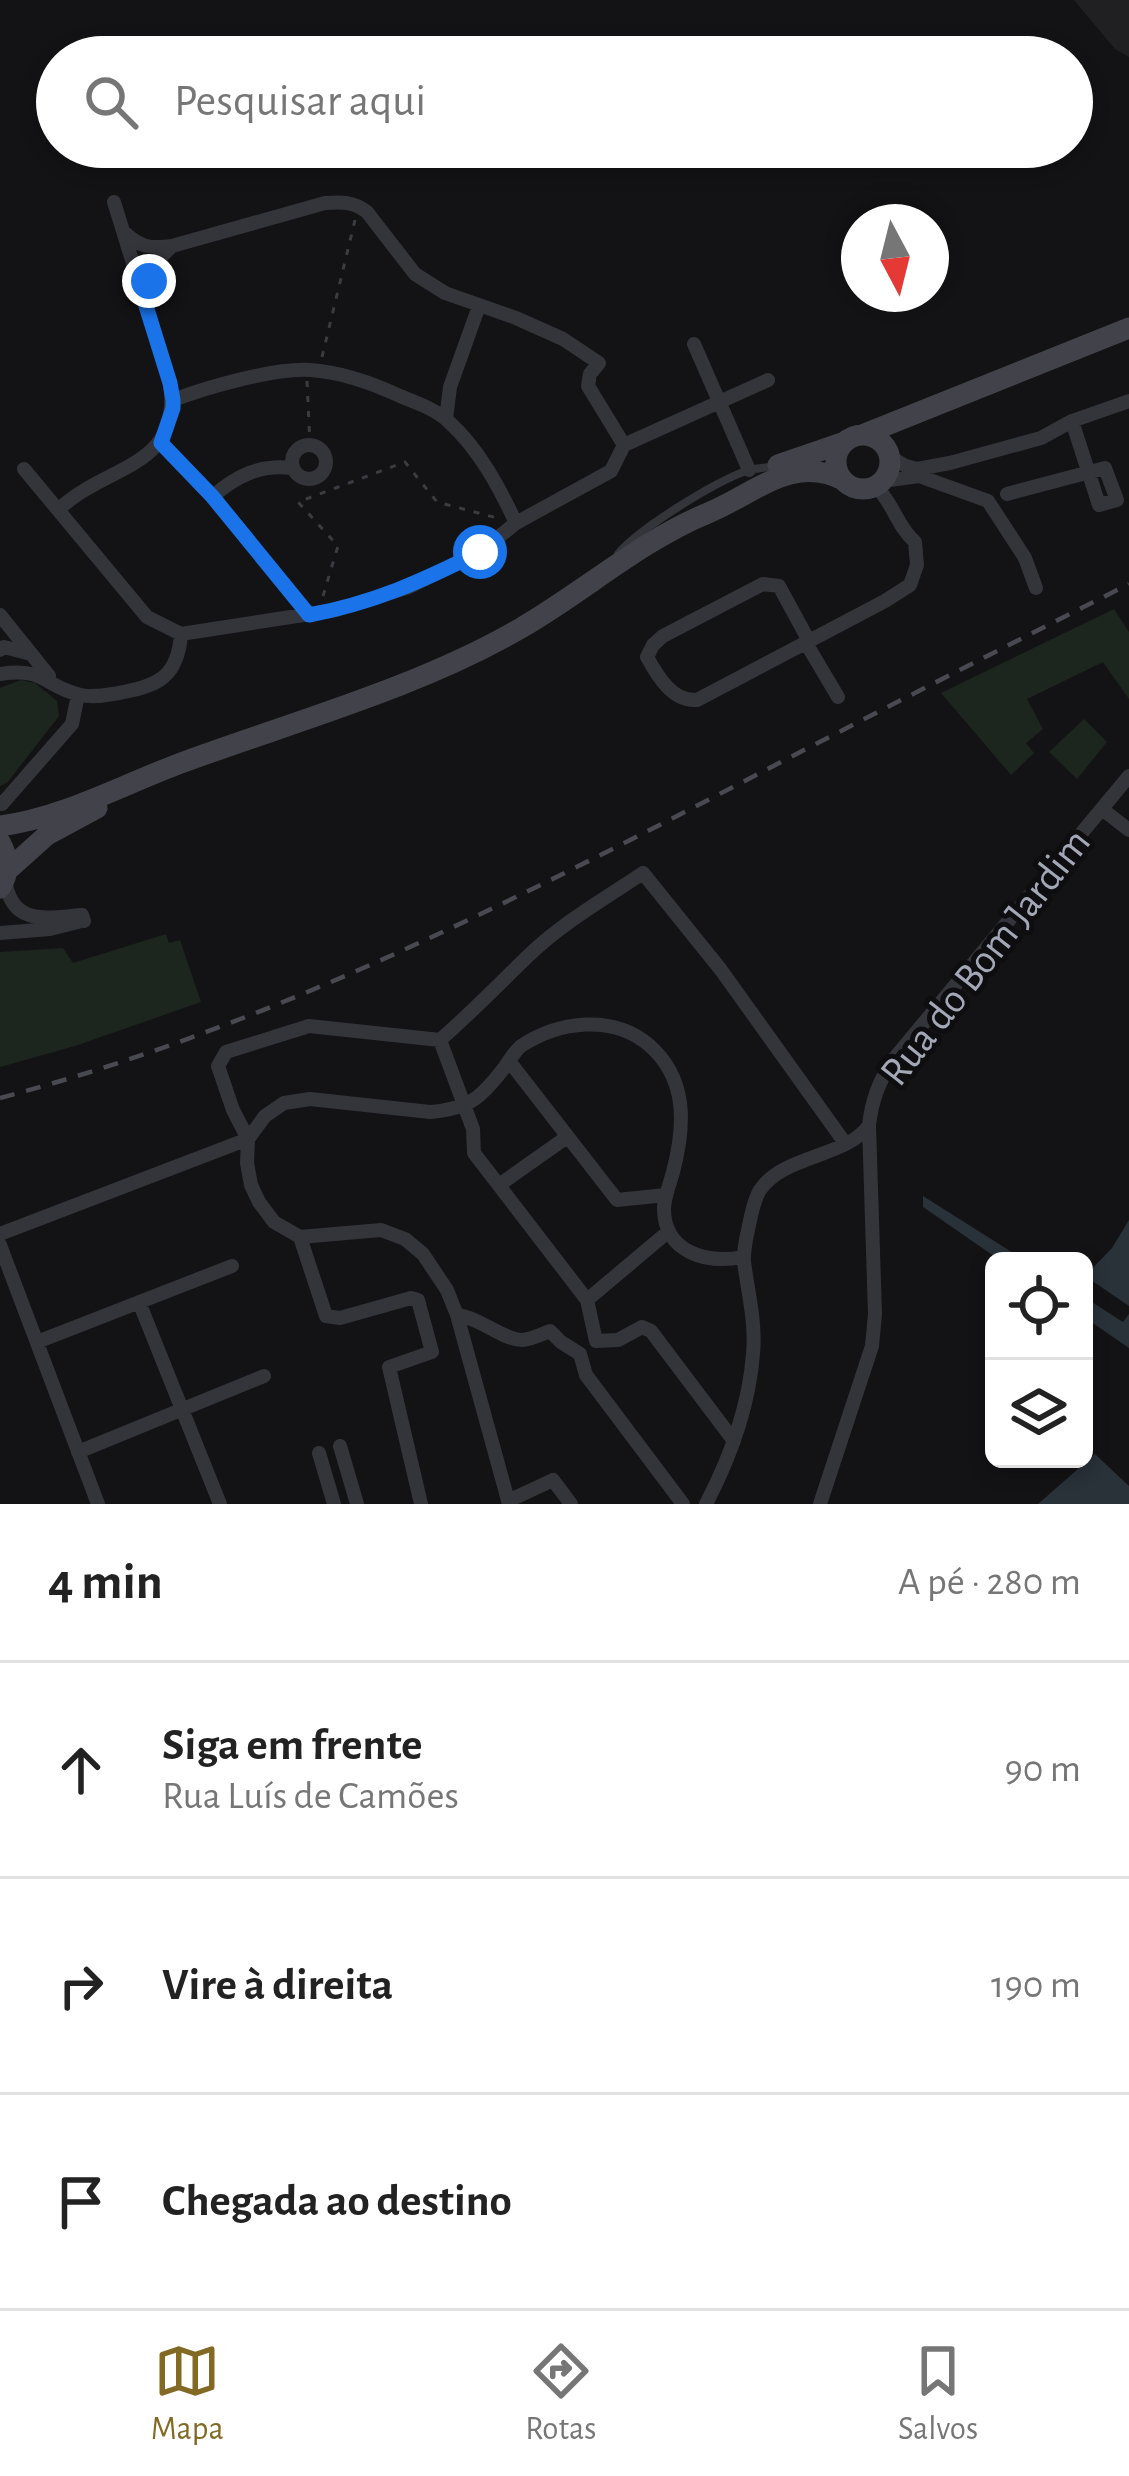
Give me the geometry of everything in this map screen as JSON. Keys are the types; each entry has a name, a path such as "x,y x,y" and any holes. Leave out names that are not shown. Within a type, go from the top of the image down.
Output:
{"main road":[{"path":"604,571 631,546 736,484 1129,328"},
{"path":"0,826 69,807 461,661 525,626 691,519 774,480 823,470 871,483 888,473 890,440 896,430 1006,378"},
{"path":"853,438 877,438 891,456"},
{"path":"853,438 836,459 837,470 871,483"},
{"path":"4,879 47,835 177,764"},
{"path":"0,842 6,853 4,879"}],"street":[{"path":"58,510 87,486 161,443 173,408 170,383 114,202"},
{"path":"123,231 136,244 151,249 325,203 359,206 415,274 445,293 516,317 599,363 588,386 623,445"},
{"path":"146,306 151,268 172,246"},
{"path":"446,419 450,387 478,306"},
{"path":"694,344 749,470"},
{"path":"173,400 274,373 306,370 387,390 446,419 500,488 516,523"},
{"path":"24,469 147,617 181,634 336,610 409,587 480,552 516,523 611,471 623,445 768,380"},
{"path":"917,469 1041,438 1072,421 1129,401"},
{"path":"1007,494 1087,472 1072,421"},
{"path":"161,443 212,496 309,615"},
{"path":"212,496 235,477 274,466 292,468 305,479 316,478 325,470 324,454 310,445 295,452 292,468"},
{"path":"891,456 988,500 1025,558 1036,588"},
{"path":"942,482 950,463"},
{"path":"871,483 920,476 942,482"},
{"path":"871,483 890,501 903,532 914,542"},
{"path":"838,697 808,642 779,586 763,584 663,635 646,657 675,696 698,700 808,642 910,585 917,565 914,542 898,509 871,483"},
{"path":"0,614 56,684"},
{"path":"0,659 78,695 97,697 148,688 167,675 180,652 181,634"},
{"path":"0,650 31,654"},
{"path":"0,674 34,672"},
{"path":"0,802 72,724 78,695"},
{"name":"Rua do Bom Jardim","path":"706,1504 746,1403 754,1353 743,1257 761,1189 771,1178 861,1138 869,1125 880,1078 892,1060 1129,776"},
{"path":"1102,808 1129,830"},
{"path":"571,1504 553,1480 509,1502 457,1315 423,1254 405,1239 381,1230 300,1237 274,1222 251,1185 248,1139 218,1066 226,1052 309,1026 440,1040 530,953 643,873 721,970 845,1143"},
{"path":"4,879 8,898 18,911 31,916 82,915 84,921 5,932"},
{"path":"0,1234 248,1139 265,1116 284,1103 310,1099 430,1112 464,1107 480,1098 517,1048 562,1028 587,1023 633,1033 671,1070 681,1097 680,1142 666,1195 669,1232 686,1250 721,1262 748,1280"},
{"path":"440,1040 473,1129 474,1154 587,1300 596,1341"},
{"path":"508,1061 616,1200 666,1195"},
{"path":"820,1504 872,1346 869,1125"},
{"path":"499,1185 567,1137"},
{"path":"587,1300 669,1232"},
{"path":"300,1237 326,1316 340,1318 418,1300 432,1352 389,1367 421,1504"},
{"path":"0,1244 98,1504"},
{"path":"721,1262 743,1257"},
{"path":"37,1342 232,1266"},
{"path":"140,1302 220,1504"},
{"path":"457,1315 473,1317 523,1340 550,1331 580,1354 586,1376 683,1504"},
{"path":"580,1354 596,1341 618,1340 642,1327 651,1331 734,1441"},
{"path":"78,1452 264,1376"},
{"path":"340,1446 357,1504"},
{"path":"319,1454 334,1504"}],"lane":[{"path":"604,571 625,545 676,508 749,470 776,466"}],"path":[{"path":"310,445 306,370 308,361 321,362 359,206"},
{"path":"323,596 338,546 298,502 405,462 437,502 516,523"}],"shaded area":[{"path":"1074,0 1129,0 1129,57 1115,49"},
{"path":"1114,609 1129,632 1129,699 1103,662 1027,699 1043,729 1026,743 1034,753 1011,775 941,693"},
{"path":"21,680 35,683 57,701 59,716 0,786 0,688"},
{"path":"1084,719 1107,742 1077,779 1049,752"},
{"path":"166,934 169,943 180,940 201,1002 0,1067 0,952 63,948 73,963"},
{"path":"923,1196 1012,1252 988,1252 923,1207"},
{"path":"1129,1220 1129,1306 1093,1281 1093,1268"},
{"path":"1093,1303 1123,1322 1129,1314 1129,1348 1093,1323"},
{"path":"1093,1456 1129,1486 1129,1504 1038,1504 1079,1468 1093,1468"}],"railway":[{"path":"0,1098 190,1038 375,963 556,878 1129,584"}],"route":[{"path":"149,281 146,306 173,400 161,443 212,496 309,615 409,587 480,552"}]}
